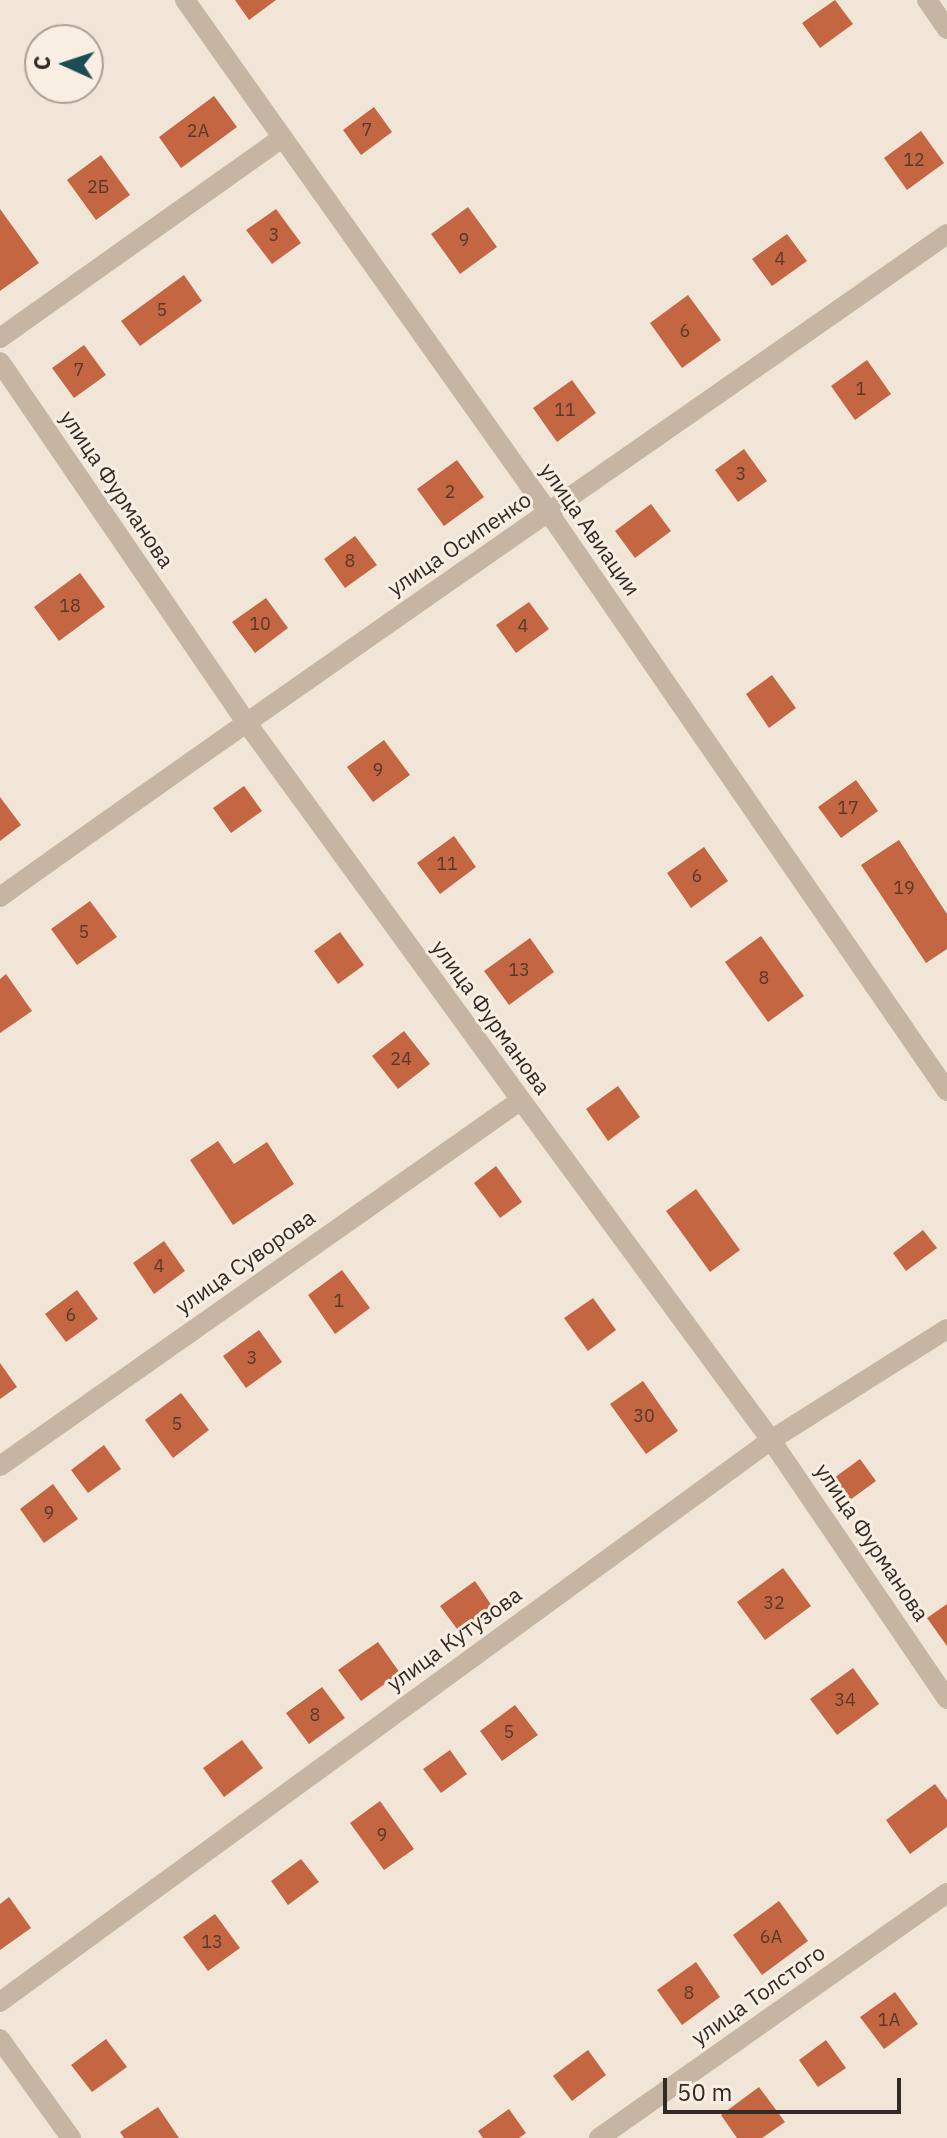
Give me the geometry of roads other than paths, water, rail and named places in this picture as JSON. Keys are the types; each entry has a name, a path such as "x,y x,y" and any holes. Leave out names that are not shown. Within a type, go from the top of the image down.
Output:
{"street":[{"name":"улица Авиации","path":"185,0 549,513 947,1091"},
{"path":"927,0 947,29"},
{"path":"0,338 282,138"},
{"name":"улица Осипенко","path":"0,897 947,234"},
{"name":"улица Фурманова","path":"0,362 246,722 771,1440 947,1699"},
{"name":"улица Суворова","path":"0,1466 521,1100"},
{"name":"улица Кутузова","path":"0,2002 771,1440 947,1329"},
{"name":"улица Толстого","path":"599,2138 947,1893"},
{"path":"0,2039 71,2138"}]}
